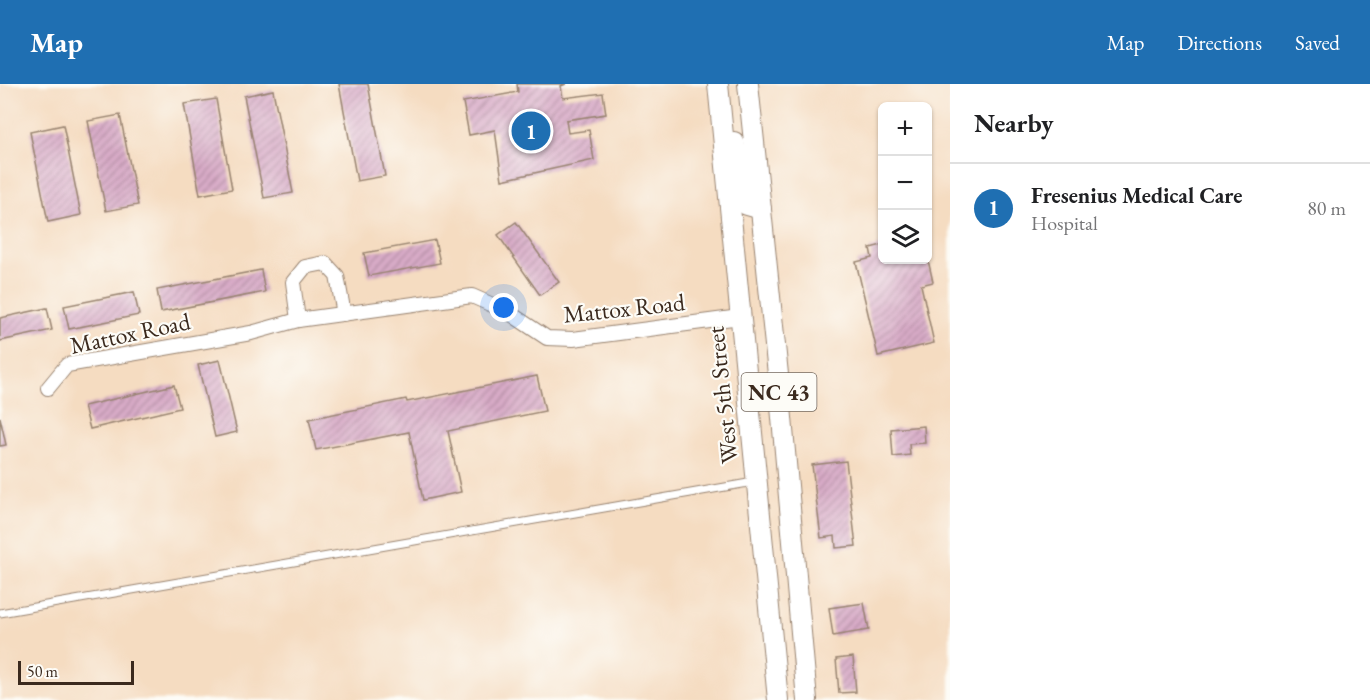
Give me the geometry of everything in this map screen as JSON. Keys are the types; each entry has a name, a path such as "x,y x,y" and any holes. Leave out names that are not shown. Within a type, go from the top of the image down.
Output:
{"main road":[{"path":"719,84 741,169 747,205 761,209"},
{"name":"West 5th Street","path":"719,84 778,700"},
{"name":"NC 43","path":"748,84 807,700"}],"street":[{"path":"298,320 293,282 305,267 325,263 338,276 344,314"},
{"name":"Mattox Road","path":"48,388 67,365 251,333 298,320 472,296 508,312 547,338 573,339 740,317"}],"lane":[{"path":"0,613 756,481"}],"building":[{"path":"339,84 368,84 385,176 357,181"},
{"path":"517,84 566,84 561,86 563,98 603,93 606,114 566,120 568,133 589,130 594,160 502,180 495,130 469,135 463,102 518,92"},
{"path":"273,90 293,193 264,198 244,96"},
{"path":"216,99 232,189 200,195 184,104"},
{"path":"120,115 138,205 106,211 88,121"},
{"path":"63,125 81,215 48,222 30,132"},
{"path":"516,222 559,282 540,295 498,235"},
{"path":"435,240 440,263 369,276 364,253"},
{"path":"878,246 878,264 929,264 933,282 921,285 934,343 878,356 856,262 872,258 870,248"},
{"path":"261,270 265,292 161,312 157,290"},
{"path":"134,292 139,315 69,329 64,306"},
{"path":"47,308 52,330 0,341 0,318"},
{"path":"220,360 237,432 215,437 198,365"},
{"path":"537,376 545,411 448,431 461,492 423,500 409,432 316,450 309,419"},
{"path":"174,385 180,408 90,429 84,406"},
{"path":"0,417 6,445 0,446"},
{"path":"924,426 925,443 909,444 910,455 893,457 891,429"},
{"path":"846,461 856,546 836,548 835,536 821,538 812,465"},
{"path":"864,603 869,630 833,636 829,608"},
{"path":"853,657 856,692 839,693 836,659"}],"place":[{"name":"Fresenius Medical Care","path":"531,131"}]}
